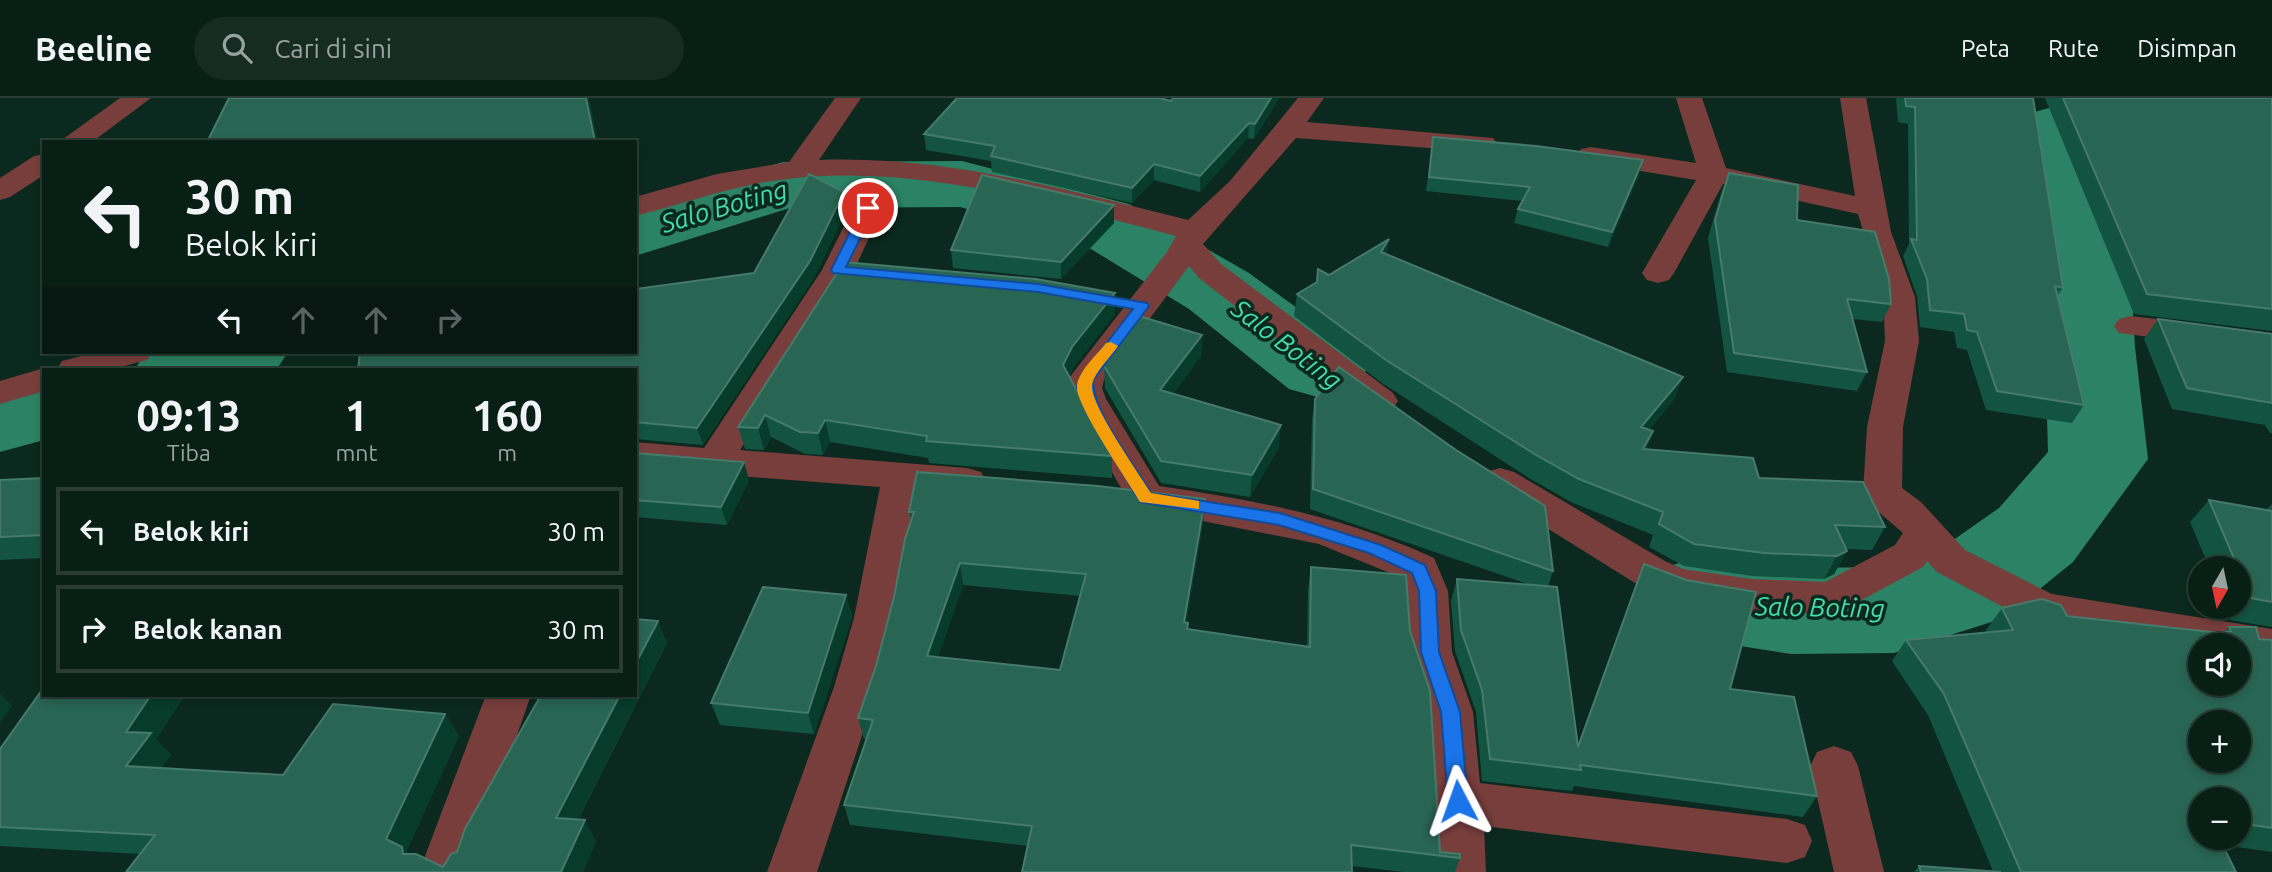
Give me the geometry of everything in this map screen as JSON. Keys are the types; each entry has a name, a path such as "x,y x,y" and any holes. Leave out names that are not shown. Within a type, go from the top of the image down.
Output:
{"street":[{"path":"76,140 138,98"},
{"path":"798,169 848,98"},
{"path":"1146,498 1093,410 1084,388 1087,378 1188,244 1289,129 1311,98"},
{"path":"1658,273 1714,174 1689,98"},
{"path":"1853,98 1870,208 1899,297 1902,341 1885,427 1882,494 1907,512 1938,546 2039,607 2272,646"},
{"path":"1289,129 1511,146"},
{"path":"1562,152 1714,174 1870,208"},
{"path":"0,191 42,163"},
{"path":"637,206 704,186 798,169 904,169 965,175 1075,199 1188,244 1210,271 1368,393 1413,423"},
{"path":"715,460 851,271 868,208"},
{"path":"1104,299 1149,298"},
{"path":"2131,326 2272,343"},
{"path":"78,368 128,354"},
{"path":"0,393 42,380"},
{"path":"637,455 1009,485"},
{"path":"1469,460 1650,572 1677,584 1752,595 1830,598 1909,556 1938,546"},
{"path":"792,872 856,687 875,618 901,476"},
{"path":"1104,493 1280,519 1375,549 1419,569 1427,591 1430,652 1450,712 1461,872"},
{"path":"444,872 507,697"},
{"path":"1834,766 1859,872"},
{"path":"1458,801 1545,814 1787,841"}],"building":[{"path":"229,98 586,98 595,140 208,140"},
{"path":"957,98 1160,98 1171,101 1173,98 1271,98 1255,124 1249,123 1200,176 1154,164 1132,188 991,156 995,146 924,134"},
{"path":"1905,98 2033,98 2063,288 2055,286 2084,405 1997,391 1977,332 1967,330 1964,314 1930,310 1927,279 1911,239 1917,240 1915,107 1906,106"},
{"path":"2063,98 2272,98 2272,309 2147,294"},
{"path":"1433,137 1536,146 1643,160 1612,232 1518,209 1530,187 1429,177"},
{"path":"1729,173 1798,185 1797,220 1875,232 1889,279 1891,304 1847,299 1867,372 1734,353 1715,220"},
{"path":"809,174 844,192 810,261 697,428 637,422 637,368 358,368 360,354 637,354 637,289 754,273"},
{"path":"982,175 1114,205 1061,262 951,250"},
{"path":"1389,239 1381,252 1683,377 1641,427 1653,431 1643,449 1753,458 1759,478 1863,482 1885,527 1835,525 1847,551 1837,556 1764,553 1694,544 1659,524 1663,512 1579,479 1536,455 1386,360 1297,294 1317,282 1318,269 1329,275"},
{"path":"844,262 1036,279 1115,293 1072,347 1063,365 1112,456 926,441 927,436 825,420 818,433 800,432 765,415 758,428 738,427"},
{"path":"1139,316 1202,335 1160,390 1281,425 1252,475 1161,461 1104,366"},
{"path":"2158,319 2272,334 2272,403 2187,388"},
{"path":"1339,367 1456,450 1545,506 1553,571 1313,489 1315,399"},
{"path":"637,453 744,462 721,507 637,500"},
{"path":"917,472 1098,486 1205,499 1184,622 1188,623 1187,629 1310,647 1311,567 1406,575 1410,631 1430,691 1440,852 1460,854 1460,858 1351,845 1352,872 1022,872 1032,826 844,805 873,720 858,718 876,666 894,597 905,539 914,512 909,512","holes":["960,563 1086,574 1060,670 927,656"]},
{"path":"42,478 42,535 0,537 0,480"},
{"path":"2209,500 2272,511 2272,602 2251,598 2251,556 2233,556"},
{"path":"1644,564 1686,580 1756,592 1730,689 1794,697 1817,796 1580,765 1581,770 1490,759 1482,690 1461,630 1457,579 1557,587 1578,747"},
{"path":"763,587 846,595 808,713 711,703"},
{"path":"2042,599 2061,605 2067,616 2220,633 2231,631 2229,627 2256,627 2259,639 2272,640 2272,828 2251,825 2251,787 2188,787 2188,850 2225,850 2236,872 2021,872 1944,694 1906,640 2013,630 2002,608"},
{"path":"637,619 658,621 637,661"},
{"path":"42,690 42,697 150,697 126,732 151,733 126,766 283,775 333,704 445,714 386,839 402,847 403,854 416,854 443,867 451,854 457,852 465,829 540,697 619,697 556,818 585,820 561,872 126,872 155,835 0,827 0,749"},
{"path":"1919,866 2001,872 1921,872"}],"waterway":[{"name":"Salo Boting","path":"1702,598 1791,611 1894,610 1965,589 2036,535 2098,459 2090,347 2088,246 2056,128 2123,109 2272,129"},
{"name":"Salo Boting","path":"637,231 783,185 962,184 1101,221 1219,291 1321,369"},
{"name":"Salo Boting","path":"185,368 236,354"},
{"name":"Salo Boting","path":"0,420 42,409"}],"slow traffic":[{"path":"1111,346 1087,378 1084,388 1093,410 1146,498 1193,505"}],"route":[{"path":"868,208 838,270 945,277 1038,288 1142,306 1101,358 1087,378 1084,388 1093,410 1146,498 1280,519 1375,549 1419,569 1427,591 1430,652 1450,712 1458,801"}]}
